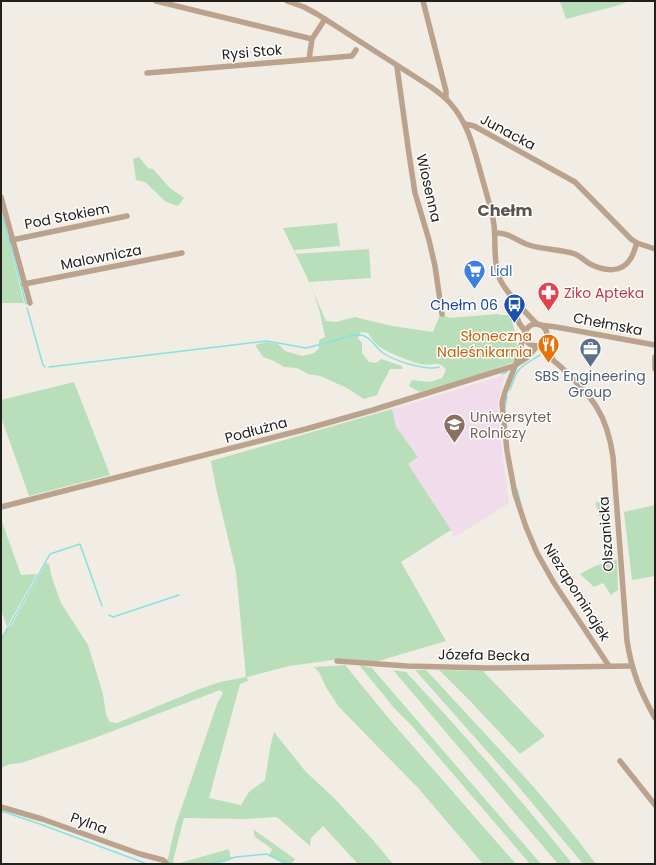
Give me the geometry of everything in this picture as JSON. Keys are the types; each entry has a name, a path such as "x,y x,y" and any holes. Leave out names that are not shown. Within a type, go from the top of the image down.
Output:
{"street":[{"path":"156,1 312,39"},
{"name":"Junacka","path":"287,1 304,7 325,19 431,87 446,98 465,124 474,126 575,182 637,243 655,249"},
{"path":"423,1 446,91 446,98"},
{"path":"309,59 312,39 325,19"},
{"name":"Rysi Stok","path":"147,73 352,56 356,50"},
{"name":"Wiosenna","path":"397,66 415,193 431,246 442,314"},
{"path":"465,124 471,139 492,212 495,233 497,273 500,281 527,315 546,331 544,342 538,346 529,343 519,323 508,292"},
{"name":"Pod Stokiem","path":"1,197 30,303"},
{"name":"Pod Stokiem","path":"12,240 127,216"},
{"path":"495,233 506,234 528,245 546,250 576,254 590,264 607,270 619,269 631,259 637,243"},
{"name":"Malownicza","path":"24,284 182,253"},
{"path":"514,366 525,333 529,326 538,324"},
{"name":"Chełmska","path":"538,324 655,345"},
{"name":"Chełmska","path":"546,336 549,331 556,327"},
{"name":"Olszanicka","path":"544,342 555,362"},
{"name":"Olszanicka","path":"538,346 589,395 600,413 609,435 613,457 625,626 632,666 641,692 655,718"},
{"name":"Podłużna","path":"1,507 298,431 373,410 514,366 528,357 538,346"},
{"path":"655,357 655,369"},
{"name":"Niezapominajek","path":"514,366 502,403 507,451 515,494 526,527 540,559 554,583 609,666"},
{"name":"Józefa Becka","path":"337,661 407,666 632,666"},
{"path":"620,761 655,805"},
{"name":"Pylna","path":"1,807 42,819 140,854 163,860 167,864"}],"shaded area":[{"name":"Uniwersytet Rolniczy","path":"505,375 498,402 500,433 509,503 455,537 408,464 418,457 396,427 392,409"}],"green space":[{"path":"560,1 630,1 566,19"},
{"path":"139,157 148,168 153,169 170,188 184,198 178,206 166,202 145,182 136,180 133,159"},
{"path":"1,211 24,303 1,303"},
{"path":"337,223 340,246 295,250 295,253 283,228"},
{"path":"369,249 371,278 309,282 326,321 336,322 355,317 392,326 433,332 440,315 445,315 449,318 498,314 510,315 517,344 514,362 420,392 409,386 412,380 430,382 442,378 446,370 444,367 438,364 425,365 412,362 388,352 378,346 368,333 361,332 358,338 362,343 362,353 369,362 376,363 381,359 402,366 403,369 390,369 377,395 364,399 347,388 320,376 308,374 297,368 284,367 263,357 255,345 267,342 278,344 285,351 302,356 314,353 319,348 319,340 325,337 317,302 296,254"},
{"path":"74,382 110,475 29,496 1,417 1,400"},
{"path":"392,409 396,427 418,457 408,464 451,530 401,562 446,641 375,662 333,660 289,666 247,677 248,681 240,684 209,798 241,805 249,792 265,780 274,732 306,772 334,798 393,864 358,864 323,826 311,838 310,846 277,817 246,819 184,818 173,861 175,864 169,864 166,860 168,858 175,827 217,704 223,693 220,690 92,739 21,763 10,764 1,768 1,637 7,627 10,628 46,563 49,564 52,578 61,603 88,645 103,694 106,714 110,722 117,723 220,682 246,677 236,572 211,461"},
{"path":"607,499 609,515 600,517 595,503"},
{"path":"655,505 655,576 632,580 624,512"},
{"path":"1,519 21,575 37,574 7,627 1,610"},
{"path":"617,559 618,590 611,595 603,583 594,587 580,574 595,566"},
{"path":"345,665 391,721 516,864 483,864 419,789 339,707 327,689 319,672 314,667"},
{"path":"359,665 372,668 541,864 530,864 412,726 394,708"},
{"path":"393,670 406,672 490,765 571,862 568,864 558,864"},
{"path":"415,670 426,670 535,789 596,864 583,864 517,785"},
{"path":"439,670 483,671 545,736 520,754"},
{"path":"253,829 295,859 292,863 294,864 284,864 269,856 272,849 255,837"},
{"path":"229,849 231,860 217,864 176,864"}],"waterway":[{"path":"1,210 26,304"},
{"path":"27,308 43,365 45,367"},
{"path":"326,343 355,335 363,336 369,339 383,353 395,359 426,368 439,367"},
{"path":"49,367 267,341 306,348 322,344"},
{"path":"510,390 515,376 520,368 540,355"},
{"path":"502,374 507,372"},
{"path":"505,407 507,397"},
{"path":"517,489 521,505"},
{"path":"1,641 50,554 80,544 102,606"},
{"path":"109,615 113,617 179,595"},
{"path":"1,811 147,864"},
{"path":"208,864 236,857 267,854 288,864"}],"place":[{"name":"Lidl","path":"475,290"},
{"name":"Ziko Apteka","path":"548,312"},
{"name":"Chełm 06","path":"514,324"},
{"name":"Słoneczna Naleśnikarnia","path":"548,364"},
{"name":"SBS Engineering Group","path":"590,368"},
{"name":"Uniwersytet Rolniczy","path":"455,444"}],"district":[{"name":"Chełm","path":"505,210"}]}
